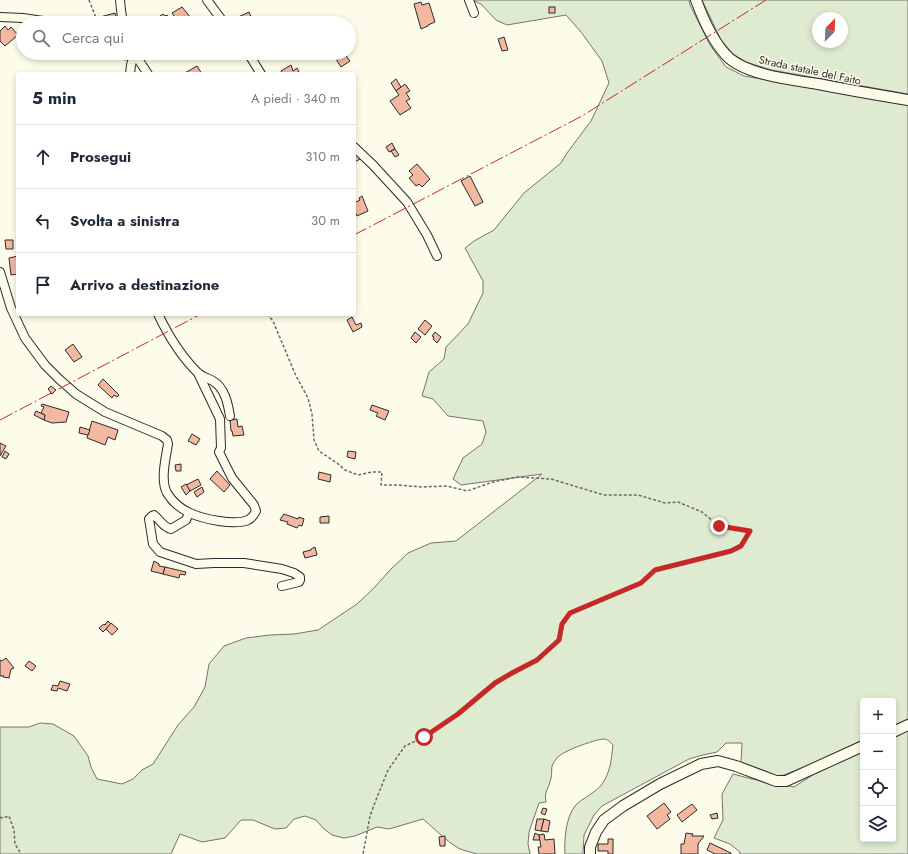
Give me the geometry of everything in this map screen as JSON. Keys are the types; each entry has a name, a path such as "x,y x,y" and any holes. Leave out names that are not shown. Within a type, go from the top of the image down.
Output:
{"street":[{"path":"120,0 122,16"},
{"path":"206,0 219,16"},
{"path":"469,0 474,13"},
{"name":"Strada statale del Faito","path":"696,0 716,43 729,58 743,67 770,76 908,100"},
{"path":"0,17 16,18"},
{"path":"130,72 132,60"},
{"path":"138,60 147,72"},
{"path":"252,60 260,72"},
{"path":"356,149 407,202 437,256"},
{"path":"0,272 11,308 24,338 58,379 76,394 104,412 162,436 167,440 168,444 163,480 166,492 176,503 189,513 211,520 232,522 247,521 256,511 254,505 232,478 219,452 221,448 220,419 198,373 176,347 164,328 159,316"},
{"path":"198,373 213,381 223,391 230,416"},
{"path":"189,513 186,520 171,529 167,529 154,515 149,519 153,544 160,552 196,564 244,563 282,569 294,573 300,577 299,582 282,586"},
{"path":"896,731 908,725"},
{"path":"590,854 590,847 596,832 604,820 623,806 660,784 701,764 718,761 776,781 786,781 860,747"}],"path":[{"path":"89,0 95,16"},
{"path":"269,316 273,321 293,370 308,398 312,414 314,440 319,451 337,462 345,470 358,475 372,472 382,472 381,485 422,487 446,486 467,491 493,482 518,477 551,479 604,495 638,495 665,503 678,502 702,512 719,526 750,531 741,546 731,551 655,570 641,583 570,613 562,624 559,640 537,660 495,683 452,718 424,737 406,746 388,770 374,805 370,816 363,854"},
{"path":"0,817 2,818 9,816 14,830 15,844 21,854"}],"green space":[{"path":"472,0 689,0 690,5 710,45 726,67 744,76 908,104 908,719 896,725 896,698 860,698 860,741 814,763 784,775 777,776 741,762 742,743 726,743 717,752 689,759 602,806 594,815 584,835 583,854 565,854 566,829 575,806 593,793 607,775 613,745 605,739 593,741 571,749 560,755 555,761 552,766 552,775 546,792 546,802 539,803 529,832 528,844 530,854 477,854 463,850 458,848 423,819 389,829 377,827 355,836 344,838 332,835 316,820 305,816 294,819 286,828 275,829 253,820 241,820 225,838 202,842 180,834 171,854 0,854 0,727 29,727 40,723 53,724 74,736 88,756 91,767 97,779 122,784 133,779 142,770 153,764 178,725 194,707 205,687 209,664 224,646 246,638 294,634 318,630 357,604 408,553 431,543 456,541 542,474 461,485 453,479 463,458 482,444 486,432 483,421 448,416 433,399 422,396 429,372 444,359 446,347 468,324 483,293 483,281 465,248 474,241 494,230 524,193 561,163 591,121 609,83 602,61 581,32 566,15 507,25 496,20 481,4"},
{"path":"702,0 908,0 908,94 771,70 746,62 733,54 721,40"},
{"path":"908,730 908,854 740,854 740,852 730,844 714,838 723,820 722,794 733,774 794,787 814,774 860,752 860,842 896,842 896,736"}],"building":[{"path":"421,2 422,5 429,3 435,22 421,29 414,4"},
{"path":"182,7 189,16 174,16 172,13"},
{"path":"549,7 555,7 555,13 549,13"},
{"path":"249,12 251,16 240,16"},
{"path":"115,13 116,16 104,16"},
{"path":"5,26 8,30 11,27 16,33 16,37 5,46 0,41 0,31"},
{"path":"504,37 508,50 502,51 498,39"},
{"path":"336,60 349,60 350,61 341,67"},
{"path":"291,65 293,71 297,68 299,72 281,72"},
{"path":"197,66 201,72 186,72"},
{"path":"396,79 401,87 396,91 391,83"},
{"path":"405,84 410,91 406,93 410,99 406,101 411,108 400,115 390,101 399,95 396,91"},
{"path":"392,143 395,149 389,152 386,147"},
{"path":"395,149 399,155 395,157 391,151"},
{"path":"356,154 360,159 356,161"},
{"path":"417,164 430,179 422,187 419,184 416,186 409,178 413,175 409,171"},
{"path":"470,176 483,202 475,206 461,181"},
{"path":"362,196 368,211 357,216 356,202 360,200 359,198"},
{"path":"5,240 13,240 13,249 6,249"},
{"path":"16,256 16,274 11,275 9,258"},
{"path":"352,317 356,325 361,323 362,327 353,332 347,320"},
{"path":"425,320 432,326 425,335 418,329"},
{"path":"415,332 421,337 416,343 411,338"},
{"path":"435,332 441,337 437,343 432,336"},
{"path":"73,344 82,357 74,362 65,350"},
{"path":"103,379 119,395 117,397 114,395 112,398 98,385"},
{"path":"51,386 56,390 52,394 48,389"},
{"path":"42,404 69,412 66,422 52,423 44,420 45,415 41,413 44,407 41,406"},
{"path":"372,405 389,411 385,420 376,416 378,413 370,410"},
{"path":"36,411 45,415 44,420 34,415"},
{"path":"237,419 238,427 242,426 244,435 233,436 230,420"},
{"path":"92,421 118,430 115,440 108,437 105,445 87,438"},
{"path":"80,427 90,430 88,435 79,433"},
{"path":"192,434 200,439 196,445 188,441"},
{"path":"0,443 6,446 0,456"},
{"path":"5,451 9,454 6,459 2,457"},
{"path":"348,451 356,452 355,459 347,457"},
{"path":"181,464 181,471 176,471 175,465"},
{"path":"217,471 230,485 224,492 210,479"},
{"path":"319,472 331,475 330,482 318,479"},
{"path":"198,479 201,485 190,491 186,485"},
{"path":"186,484 190,491 186,495 181,487"},
{"path":"202,487 204,492 197,497 194,492"},
{"path":"284,514 298,519 299,517 304,519 302,526 299,525 297,528 287,524 288,522 280,520"},
{"path":"329,516 329,523 320,523 320,517"},
{"path":"315,547 317,555 305,558 303,552 311,550"},
{"path":"154,561 159,564 159,566 165,567 163,574 151,571"},
{"path":"165,567 186,572 185,575 180,574 179,578 163,574"},
{"path":"108,621 111,624 103,632 99,628 104,624 105,625"},
{"path":"111,623 118,629 112,635 106,629"},
{"path":"6,658 14,668 11,669 9,678 0,676 0,660 2,661"},
{"path":"29,661 36,666 32,671 25,666"},
{"path":"60,681 70,684 67,691 58,688 57,691 51,690 53,685 58,686"},
{"path":"664,803 671,812 667,815 670,819 657,829 647,816"},
{"path":"692,804 697,810 682,822 677,815"},
{"path":"543,808 547,809 545,815 541,813"},
{"path":"717,813 718,818 712,819 710,815"},
{"path":"537,819 544,819 541,831 535,830"},
{"path":"544,819 550,821 548,832 541,831"},
{"path":"535,833 539,835 540,840 533,840"},
{"path":"686,833 693,834 692,836 704,836 698,844 698,854 681,854 681,844 684,844"},
{"path":"544,834 545,840 554,839 555,854 539,854 538,847 541,847 539,835"},
{"path":"445,836 445,846 440,846 439,837"},
{"path":"608,839 613,839 613,854 608,854 608,851 598,851 598,844 608,844"},
{"path":"710,843 731,854 715,854 707,850"}],"power":[{"path":"356,234 582,116 766,0"},
{"path":"0,420 197,316"}],"route":[{"path":"424,737 458,714 495,683 537,660 559,640 562,624 570,613 641,583 655,570 731,551 741,546 750,531 719,526"}]}
